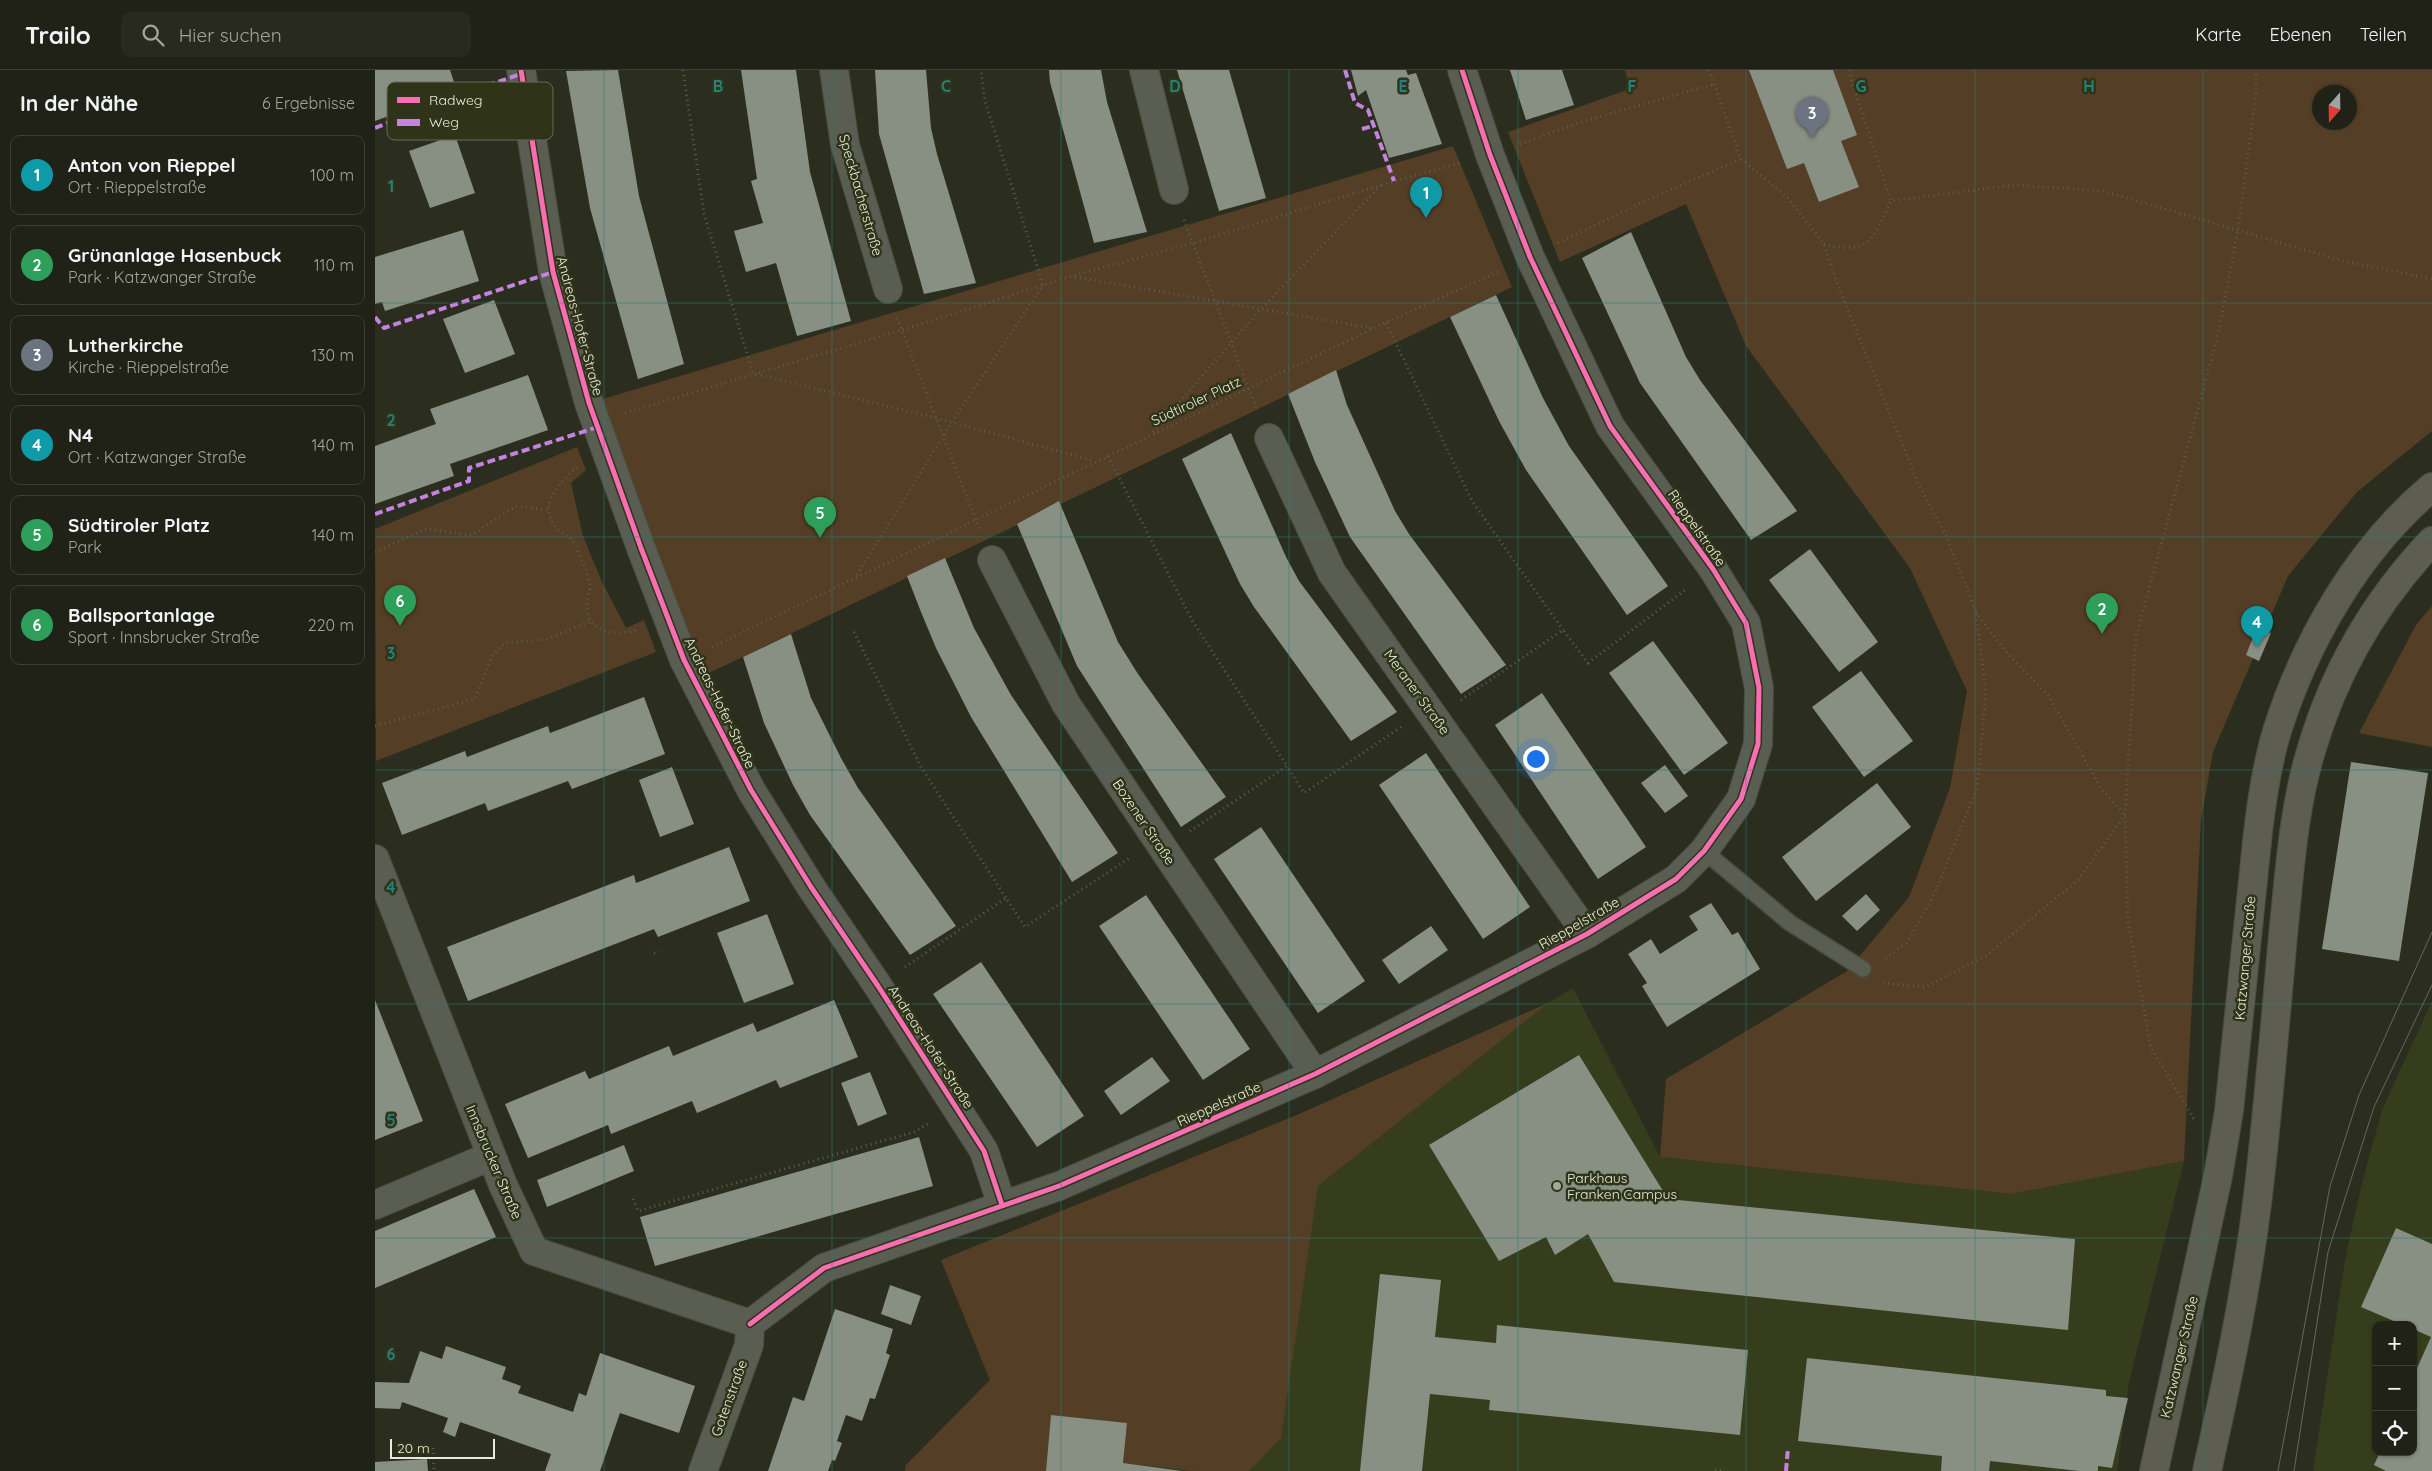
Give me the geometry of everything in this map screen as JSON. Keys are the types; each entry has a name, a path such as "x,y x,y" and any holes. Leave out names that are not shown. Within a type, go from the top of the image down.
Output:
{"main road":[{"name":"Katzwanger Straße","path":"2154,1471 2214,1194 2229,1111 2258,832 2264,788 2277,732 2311,646 2344,589 2393,526 2432,487"},
{"path":"2207,1471 2243,1301 2259,1189 2287,903 2304,774 2327,704 2353,649 2387,594 2432,541"}],"street":[{"name":"Speckbacherstraße","path":"834,70 845,146 888,289"},
{"path":"1144,70 1174,190"},
{"name":"Rieppelstraße","path":"750,1324 824,1268 1059,1186 1315,1074 1587,934 1675,879 1704,851 1741,799 1758,744 1759,688 1746,623 1713,569 1610,426 1530,257 1490,155 1462,70"},
{"name":"Andreas-Hofer-Straße","path":"532,140 553,272 589,403 684,660 751,790 811,887 878,986 984,1151 1002,1205"},
{"name":"Meraner Straße","path":"1269,438 1332,573 1587,934"},
{"name":"Bozener Straße","path":"992,560 1066,704 1159,845 1315,1074"},
{"name":"Innsbrucker Straße","path":"375,859 491,1156 534,1251 750,1324"},
{"path":"375,1205 491,1156"},
{"name":"Gotenstraße","path":"703,1471 749,1345 750,1324"}],"lane":[{"path":"1704,851 1790,923 1863,969"}],"path":[{"path":"683,70 704,214 753,373"},
{"path":"981,70 985,101 1043,286"},
{"path":"1709,70 1741,158 1788,198 1823,244 1918,483 1946,536 1976,612 1986,693 1977,788 1935,893 1908,941 1884,959 1863,969 1882,983 1926,987 1987,955 2077,881 2125,815"},
{"path":"1823,244 1845,250 1865,244 1877,230 1891,201 1851,79 1850,70"},
{"path":"2197,1123 2151,1048 2128,922 2125,815 2136,637 2218,335 2238,229 2256,94 2256,70"},
{"path":"667,617 625,634 607,632 591,621 587,608 590,585 575,543 554,529 549,510 552,495 601,436 629,411 901,330 1072,276 1193,243 1381,185 1490,155 1584,121 1715,84"},
{"path":"1151,435 1260,310 1381,185"},
{"path":"1891,201 2014,185 2103,191 2343,261 2432,279"},
{"path":"1174,190 1247,389 1269,438"},
{"path":"1072,276 1260,310 1374,328"},
{"path":"857,576 951,422 1043,286"},
{"path":"888,289 901,330 992,560"},
{"path":"1385,323 1472,501 1588,663 1713,569"},
{"path":"753,373 936,418 1096,461"},
{"path":"1108,456 1193,622 1304,793 1563,630"},
{"path":"375,552 426,529 471,535 516,506 549,510"},
{"path":"1976,612 2007,654 2048,695 2102,790 2125,815"},
{"path":"375,726 475,699 492,656 505,644 548,639 591,621"},
{"path":"854,632 921,767 1025,927 1287,766"},
{"path":"878,986 1006,898"},
{"path":"654,953 659,951"},
{"path":"633,1199 638,1212 914,1132 957,1107"},
{"path":"433,1448 434,1471"},
{"path":"1715,1470 1723,1471"}],"shaded area":[{"path":"1625,70 2432,70 2432,431 2357,492 2288,576 2213,752 2201,820 2184,1161 2011,1194 1660,1157 1666,1079 1847,971 1909,897 1950,788 1967,691 1910,568 1746,346 1686,204 1560,262 1508,132 1630,89"},
{"path":"1453,146 1512,287 705,675 596,401"},
{"path":"577,447 586,470 571,483 583,536 602,582 626,628 644,620 656,652 376,761 375,529"},
{"path":"2432,606 2432,747 2359,733 2416,625"},
{"path":"1573,988 1660,1157 2011,1194 2184,1161 2129,1382 2117,1471 905,1471 906,1465 990,1380 941,1260 1297,1115 1548,1003"},
{"path":"2432,1001 2432,1471 2313,1471 2345,1260 2362,1183 2382,1110"},
{"path":"1548,1003 1318,1186 1281,1438 1249,1471 1195,1471 1123,1463 1127,1423 1052,1415 1046,1471 905,1471 906,1465 990,1380 941,1260 1297,1115"}],"building":[{"path":"375,70 450,70 454,82 387,82 387,117 375,121"},
{"path":"618,70 639,196 684,364 638,379 590,208 566,71"},
{"path":"741,70 796,70 810,172 851,321 797,336 776,263 746,272 734,231 763,223 751,181 757,179"},
{"path":"875,70 926,70 931,128 937,154 976,283 924,294 879,134"},
{"path":"1049,70 1101,70 1107,102 1147,232 1094,243 1050,82"},
{"path":"1177,70 1229,70 1266,198 1219,211"},
{"path":"1351,70 1406,70 1408,75 1416,73 1442,144 1389,158 1366,90 1358,96"},
{"path":"1510,70 1562,70 1574,105 1526,120"},
{"path":"1749,70 1833,70 1857,135 1841,141 1859,187 1819,202 1804,163 1787,169"},
{"path":"441,140 457,140 475,193 430,208 409,151"},
{"path":"463,230 479,281 385,311 382,302 375,304 375,257"},
{"path":"1631,232 1686,357 1700,380 1797,511 1751,540 1640,383 1582,258"},
{"path":"1496,295 1543,398 1569,446 1668,586 1627,615 1526,470 1499,421 1450,317"},
{"path":"494,300 515,354 465,373 443,319"},
{"path":"1336,370 1347,405 1395,511 1409,534 1506,665 1461,694 1350,537 1315,462 1288,394"},
{"path":"528,375 548,430 450,464 454,476 375,504 375,446 436,424 430,409"},
{"path":"1231,433 1286,557 1299,581 1397,712 1351,741 1254,607 1240,584 1182,459"},
{"path":"1059,501 1118,642 1138,674 1226,797 1181,827 1077,666 1017,524"},
{"path":"1810,549 1878,642 1839,672 1769,580"},
{"path":"945,558 974,628 1011,695 1118,853 1072,882 971,717 936,648 921,612 907,576"},
{"path":"2257,627 2271,633 2259,661 2246,655"},
{"path":"791,634 811,698 841,758 858,788 956,926 910,955 810,815 793,785 764,723 743,657"},
{"path":"1653,641 1728,743 1684,775 1609,673"},
{"path":"1861,671 1913,741 1864,777 1812,707"},
{"path":"1542,693 1646,847 1598,879 1495,725"},
{"path":"644,697 665,754 572,789 568,781 488,811 485,803 402,835 382,783 465,751 467,757 548,726 550,733"},
{"path":"1426,753 1530,907 1483,939 1379,785"},
{"path":"2351,762 2428,773 2399,961 2322,949"},
{"path":"1665,765 1688,796 1665,813 1641,783"},
{"path":"672,767 694,824 660,837 639,780"},
{"path":"1877,783 1911,827 1816,901 1782,857"},
{"path":"1261,827 1365,981 1318,1013 1214,859"},
{"path":"729,847 750,901 658,937 654,929 468,1001 447,947 634,875 636,883"},
{"path":"1866,894 1880,910 1857,931 1842,916"},
{"path":"1146,895 1250,1049 1203,1080 1099,926"},
{"path":"1711,903 1732,935 1738,932 1760,969 1667,1027 1642,986 1647,983 1628,954 1651,939 1660,954 1698,930 1689,916"},
{"path":"767,914 794,984 744,1003 717,933"},
{"path":"1431,926 1448,950 1399,984 1382,960"},
{"path":"981,962 1084,1116 1037,1147 933,994"},
{"path":"375,1000 423,1121 375,1140"},
{"path":"834,1000 858,1057 780,1088 776,1080 697,1113 692,1101 611,1134 608,1125 528,1158 505,1104 585,1071 589,1079 669,1046 673,1056 753,1023 757,1032"},
{"name":"Parkhaus Franken Campus","path":"1579,1055 1668,1199 2075,1239 2068,1330 1614,1282 1588,1234 1555,1255 1546,1237 1499,1261 1429,1145"},
{"path":"1152,1057 1170,1081 1121,1115 1104,1091"},
{"path":"870,1072 887,1114 858,1126 841,1083"},
{"path":"919,1137 933,1186 655,1266 640,1217"},
{"path":"624,1145 634,1171 547,1207 537,1180"},
{"path":"474,1189 496,1237 375,1288 375,1231"},
{"path":"2396,1228 2432,1244 2432,1471 2386,1471 2374,1465 2378,1456 2417,1456 2417,1368 2431,1337 2417,1331 2417,1321 2394,1321 2361,1307"},
{"path":"1380,1274 1441,1280 1435,1337 1496,1343 1497,1325 1748,1350 1740,1435 1489,1410 1490,1400 1430,1394 1422,1471 1360,1471"},
{"path":"890,1285 921,1296 911,1325 881,1314"},
{"path":"835,1309 893,1329 886,1353 890,1355 875,1399 870,1398 862,1421 846,1415 837,1441 842,1443 835,1461 832,1460 828,1471 768,1471 793,1397 804,1401"},
{"path":"446,1346 506,1367 502,1379 521,1386 518,1393 573,1412 579,1393 586,1396 600,1353 695,1386 679,1433 620,1413 600,1471 545,1471 551,1454 460,1422 455,1437 443,1432 448,1418 402,1402 400,1409 375,1408 375,1382 409,1383 420,1351 442,1359"},
{"path":"1807,1358 2106,1390 2106,1396 2128,1398 2112,1468 2098,1466 2098,1471 2079,1471 1990,1461 1989,1471 1941,1471 1942,1456 1798,1441"},
{"path":"1051,1415 1127,1423 1123,1463 1182,1471 1046,1471"},
{"path":"427,1459 428,1471 375,1471 375,1462"}],"tram line":[{"path":"2278,1471 2330,1186 2359,1095 2432,932"},
{"path":"2294,1471 2328,1252 2374,1107 2432,985"}],"marked path":[{"path":"1345,70 1355,103 1368,110 1394,181"},
{"path":"497,82 521,74"},
{"path":"375,128 387,123"},
{"path":"1362,129 1373,126"},
{"path":"375,317 384,328 553,272"},
{"path":"375,514 469,481 469,468 598,427"},
{"path":"1786,1471 1788,1448"}],"cycle path":[{"path":"521,70 523,82"},
{"path":"750,1324 824,1268 1059,1186 1315,1074 1587,934 1676,879 1704,851 1741,799 1758,744 1759,688 1746,623 1713,569 1610,426 1530,257 1490,155 1462,70"},
{"path":"532,140 553,272 589,403 641,548 684,660 751,790 811,887 878,986 984,1151 1002,1205"}],"place":[{"name":"Lutherkirche","path":"1812,138"},
{"name":"Anton von Rieppel","path":"1426,218"},
{"name":"Südtiroler Platz","path":"820,538"},
{"name":"Ballsportanlage","path":"400,626"},
{"name":"Grünanlage Hasenbuck","path":"2102,634"},
{"name":"N4","path":"2257,647"},
{"name":"Parkhaus Franken Campus","path":"1557,1186"}]}
